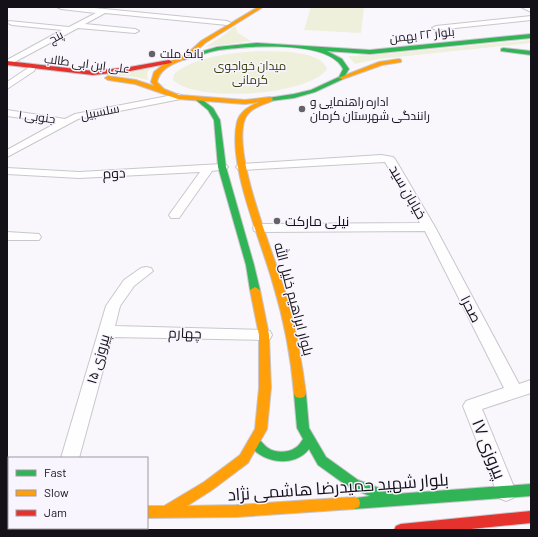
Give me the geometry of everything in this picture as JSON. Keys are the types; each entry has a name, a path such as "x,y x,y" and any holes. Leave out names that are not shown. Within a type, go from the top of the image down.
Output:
{"main road":[{"path":"184,58 203,42 261,7"},
{"path":"273,7 243,26 245,33 277,46"},
{"name":"بلوار ۲۲ بهمن","path":"315,49 370,52 531,36"},
{"path":"277,46 315,49 331,54 342,61 346,70 341,78 313,91 270,100 245,102 198,99 178,96 162,90 154,82 156,73 165,65 184,58 214,50 235,47 277,46"},
{"path":"531,47 499,51 531,54"},
{"name":"علی ابن ابی طالب","path":"7,63 93,73 136,68 184,58"},
{"name":"بلوار ۲۲ بهمن","path":"341,78 382,63 412,60"},
{"name":"علی ابن ابی طالب","path":"7,67 136,82 162,90"},
{"path":"165,512 208,486 244,459 261,429 266,388 264,335 250,265 222,167 220,117 198,99"},
{"name":"بلوار ابراهیم خلیل الله","path":"270,100 247,110 239,116 238,129 242,167 259,228 273,268 291,334 297,362 303,428 322,461 354,484 395,500"},
{"path":"254,442 265,453 282,457 300,452 309,440"},
{"name":"بلوار شهید حمیدرضا هاشمی نژاد","path":"148,512 236,511 531,490"},
{"path":"401,530 531,517"}],"street":[{"path":"62,7 85,8 227,23"},
{"path":"132,14 143,7"},
{"path":"525,7 531,10"},
{"name":"پنج","path":"7,63 104,11"},
{"path":"185,19 195,13"},
{"path":"436,28 531,18"},
{"path":"12,23 134,31"},
{"path":"7,86 31,69"},
{"name":"سلسبیل","path":"7,154 75,117 178,96"},
{"name":"جنوبی ۱","path":"7,113 67,122"},
{"name":"خیابان سید","path":"242,167 381,158 389,159 429,227"},
{"name":"دوم","path":"7,171 80,175 222,167"},
{"path":"175,215 208,168"},
{"name":"خیابان سید","path":"259,228 429,227"},
{"name":"صحرا","path":"429,227 514,391"},
{"path":"7,236 34,237"},
{"name":"پیروزی ۱۵","path":"70,457 113,306 129,283 146,271"},
{"name":"چهارم","path":"106,331 264,335"},
{"path":"514,391 531,386"},
{"name":"پیروزی ۱۷","path":"506,492 472,406 514,391"}],"green space":[{"path":"311,7 364,7 361,33 304,30"},
{"path":"235,26 238,33 251,41 205,47 224,35"},
{"path":"531,40 531,43 378,59 355,64 348,56 374,55"},
{"name":"میدان خواجوی کرمانی","path":"258,51 286,52 307,55 316,58 323,63 327,69 316,78 299,85 252,93 227,94 204,92 185,87 173,80 174,74 182,68 203,59 225,54"},
{"path":"150,68 147,73 148,80 135,77 95,74"}],"traffic: fast":[{"path":"315,49 370,52 531,36"},
{"path":"257,45 293,46 319,50 331,54 340,61 346,69 341,78 313,91 294,96 270,99"},
{"path":"183,58 217,49 257,45"},
{"path":"503,50 531,53"},
{"path":"198,99 211,109 217,120 222,167 250,265 255,290"},
{"path":"300,394 303,428 322,461 354,484 395,500"},
{"path":"254,442 265,453 283,457 300,452 309,440"},
{"path":"354,503 531,490"}],"traffic: slow":[{"path":"192,52 203,42 261,7"},
{"path":"183,58 166,65 156,73 154,82 162,90 178,97 245,102 270,99"},
{"path":"341,78 381,63 399,61"},
{"path":"108,78 136,82 162,90"},
{"path":"270,100 249,109 243,116 239,135 240,153 243,172 286,314 296,362 300,394"},
{"path":"165,512 208,486 244,459 261,429 265,388 264,335 255,290"},
{"path":"148,512 236,511 354,503"}],"traffic: jam":[{"path":"7,63 93,73 130,69 169,62"},
{"path":"401,530 531,517"}],"place":[{"name":"بانک ملت","path":"152,54"},
{"name":"اداره راهنمایی و رانندگی شهرستان کرمان","path":"302,109"},
{"name":"نیلی مارکت","path":"277,221"}]}
